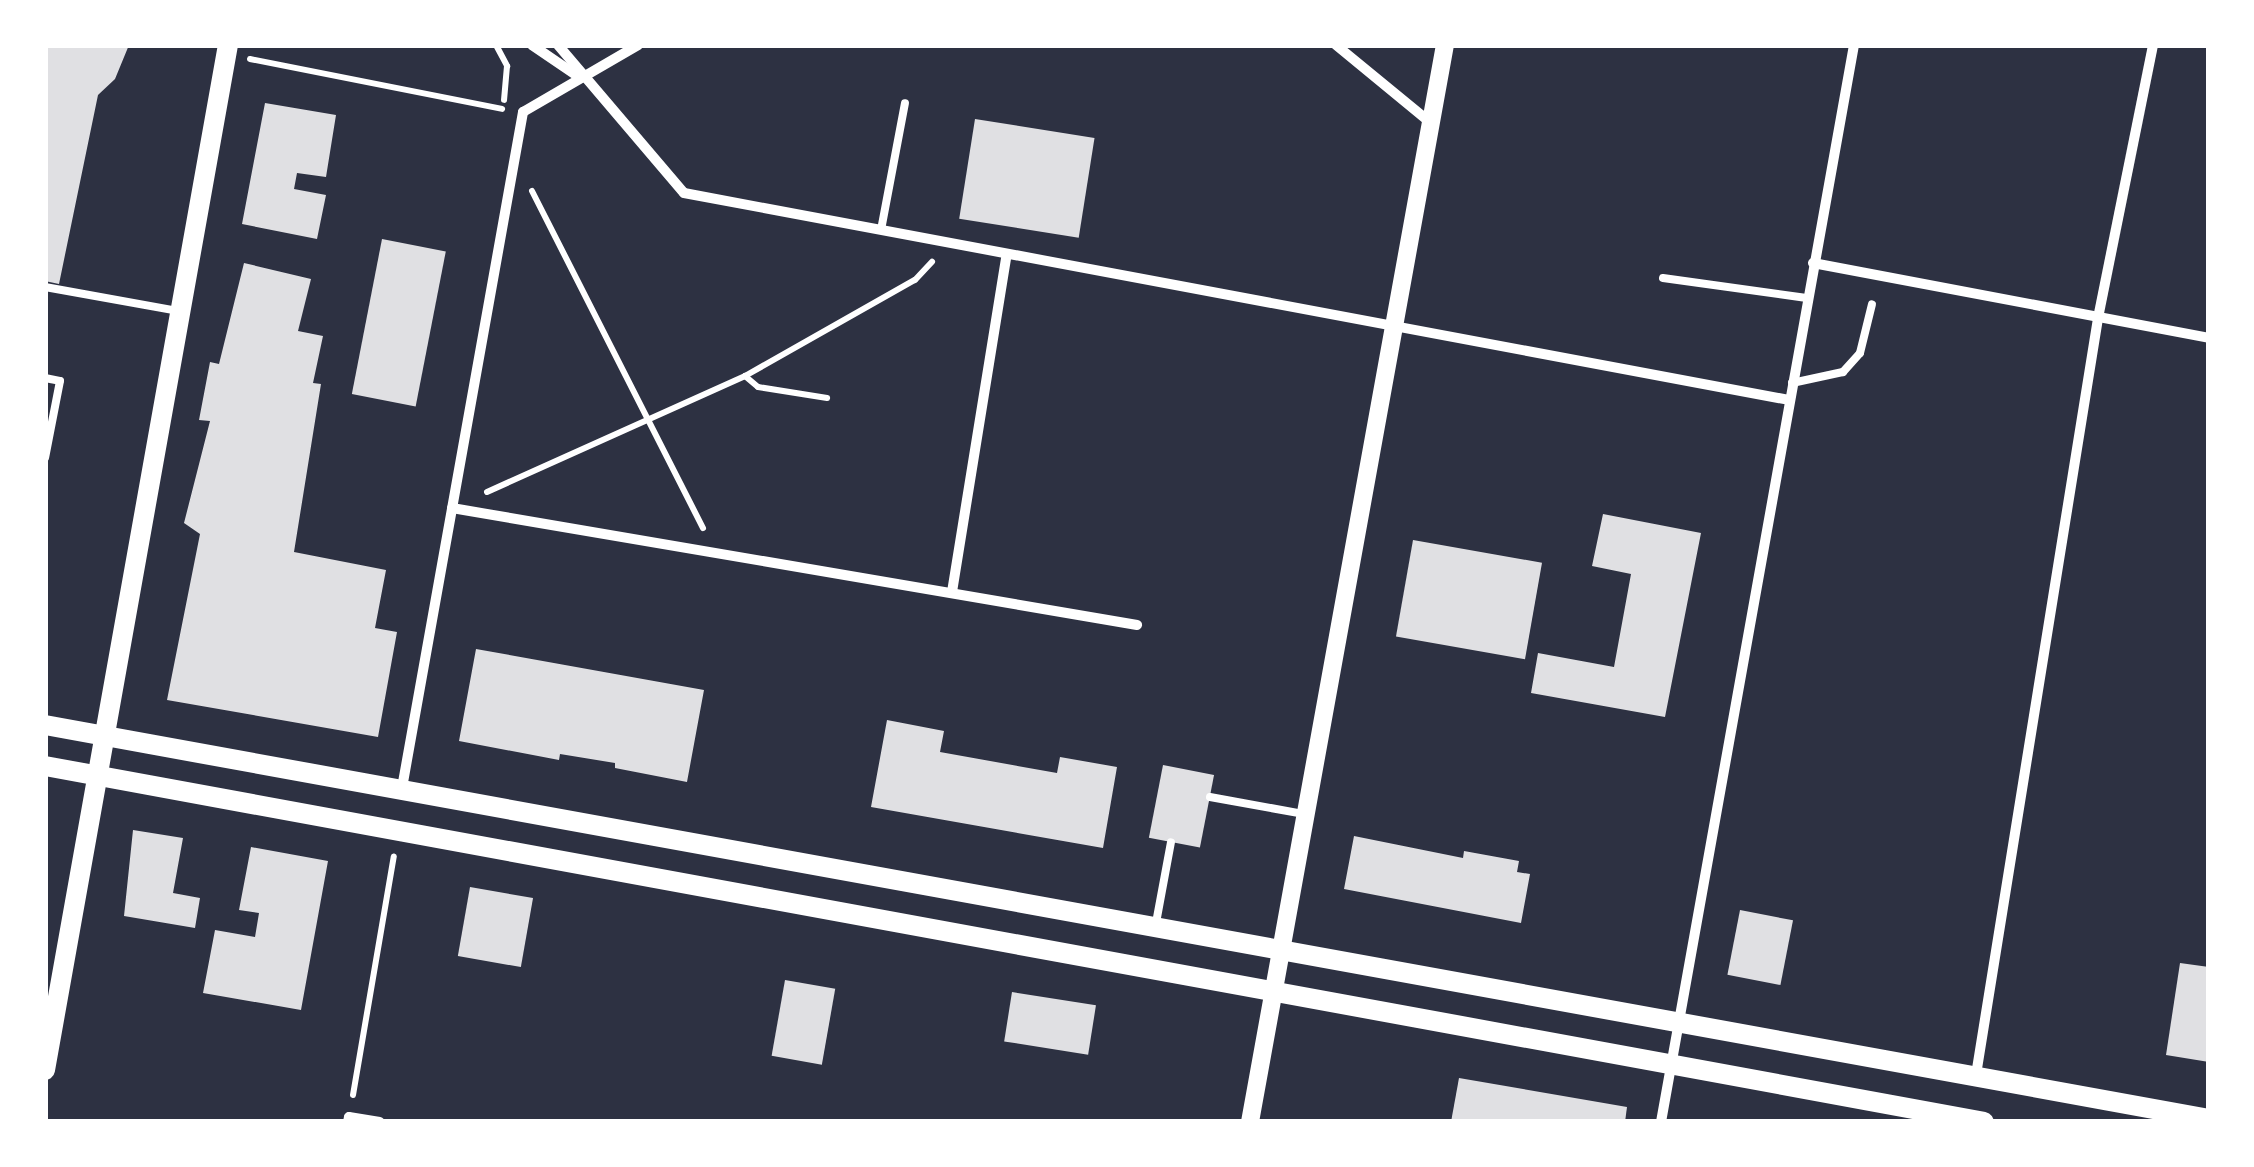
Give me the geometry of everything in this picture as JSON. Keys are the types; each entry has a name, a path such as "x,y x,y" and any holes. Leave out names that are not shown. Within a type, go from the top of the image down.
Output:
{"main road":[{"path":"45,1070 100,735 227,50"},
{"path":"45,724 1156,923 2209,1119"},
{"path":"45,766 1273,988 1984,1122"}],"street":[{"path":"532,45 580,78"},
{"path":"558,45 580,78 684,193 1789,400"},
{"path":"402,788 523,112 638,45"},
{"path":"1336,45 1431,123"},
{"path":"1250,1122 1445,45"},
{"path":"1661,1122 1854,45"},
{"path":"1976,1076 2098,318 2153,45"},
{"path":"952,592 1007,254"},
{"path":"1813,263 2209,338"},
{"path":"452,508 1137,625"},
{"path":"349,1119 380,1122"}],"lane":[{"path":"881,230 905,103"},
{"path":"1664,278 1807,298"},
{"path":"45,287 178,312"},
{"path":"1792,383 1844,372 1860,353 1872,304"},
{"path":"45,378 60,381 45,458"},
{"path":"1210,797 1305,814"},
{"path":"1156,923 1170,842"}],"path":[{"path":"496,45 508,77"},
{"path":"227,50 523,112"},
{"path":"514,160 650,418 714,552"},
{"path":"452,508 745,376 914,280 950,243"},
{"path":"745,376 758,387 827,398"},
{"path":"349,1119 398,830"}],"building":[{"path":"45,45 129,45 115,79 98,95 59,284 45,281"},
{"path":"265,103 336,115 326,177 297,173 294,189 326,195 317,239 242,224"},
{"path":"975,119 1095,138 1079,238 959,219"},
{"path":"382,239 446,251 416,406 352,394"},
{"path":"244,263 311,279 298,331 323,336 313,383 321,384 294,552 386,570 375,628 397,632 378,737 167,700 200,534 184,523 210,421 199,420 210,362 219,364"},
{"path":"1603,514 1701,533 1665,717 1531,693 1538,653 1614,667 1631,574 1592,566"},
{"path":"1413,540 1542,563 1525,659 1396,637"},
{"path":"476,649 704,690 687,782 615,768 615,763 560,754 559,760 459,741"},
{"path":"887,720 944,731 940,752 1057,773 1060,757 1117,767 1103,848 871,807"},
{"path":"1163,765 1214,775 1200,848 1149,838"},
{"path":"133,830 183,838 173,893 200,898 195,928 124,916"},
{"path":"1354,836 1463,858 1464,851 1519,861 1517,872 1530,874 1521,923 1344,889"},
{"path":"251,847 328,861 301,1010 203,993 215,930 255,937 259,913 239,910"},
{"path":"470,887 533,898 521,967 458,956"},
{"path":"1740,910 1793,920 1780,985 1727,975"},
{"path":"2180,963 2209,967 2209,1062 2166,1055"},
{"path":"785,980 835,989 822,1065 772,1056"},
{"path":"1012,992 1096,1005 1088,1055 1004,1041"},
{"path":"1459,1078 1627,1107 1625,1122 1451,1122"}]}
